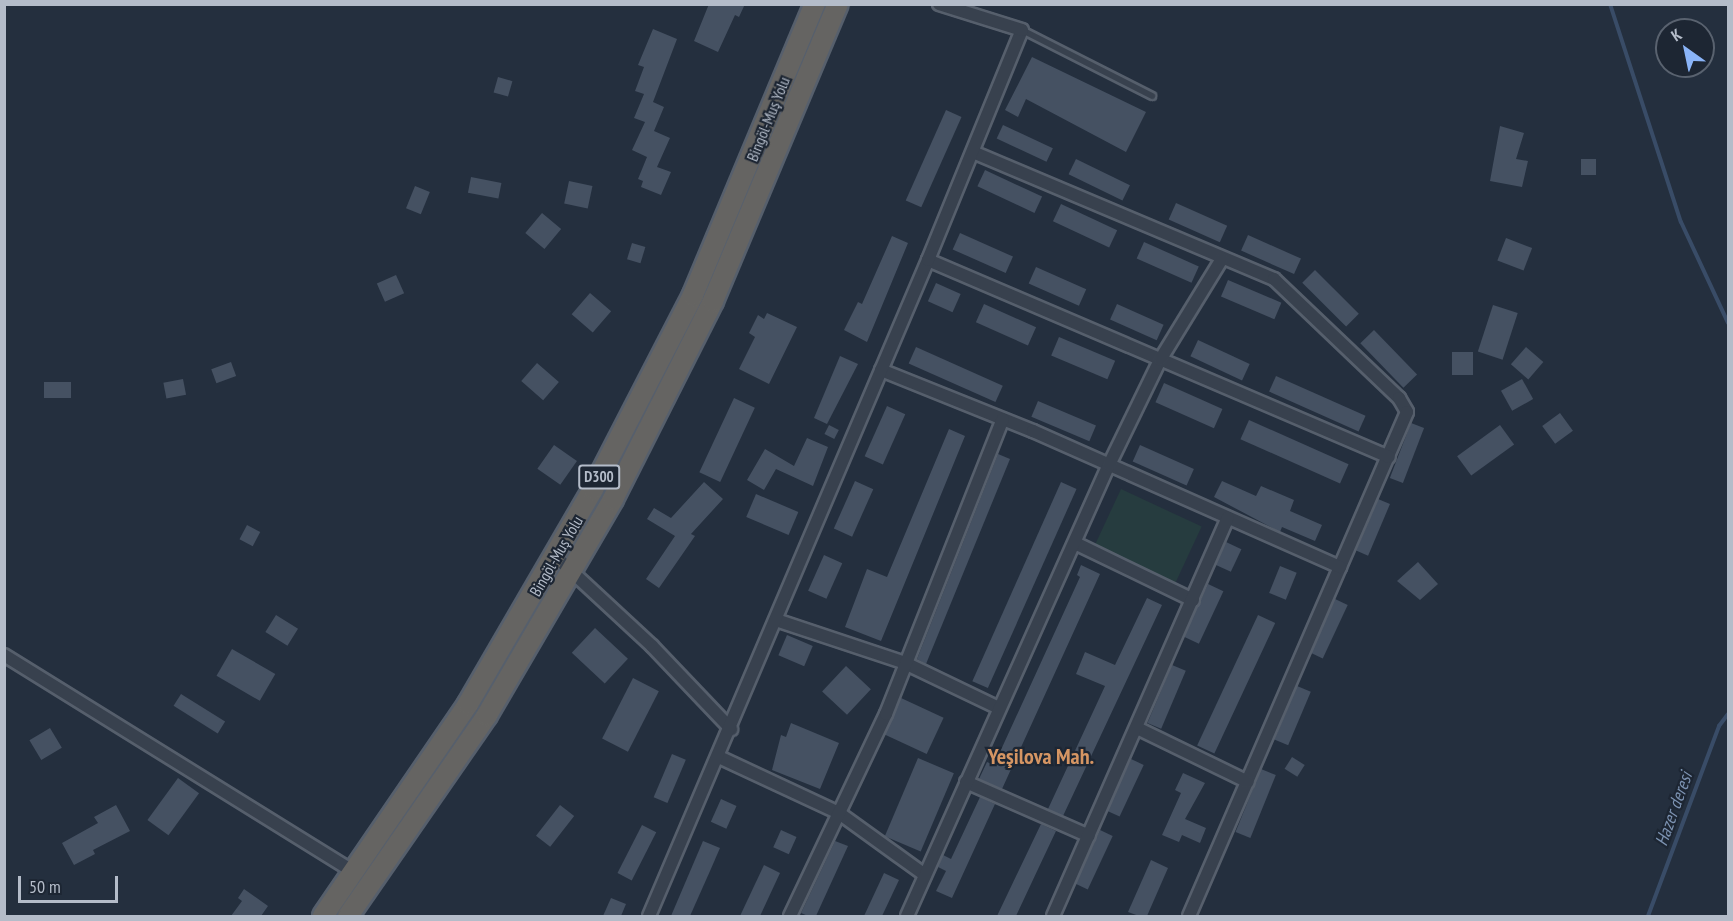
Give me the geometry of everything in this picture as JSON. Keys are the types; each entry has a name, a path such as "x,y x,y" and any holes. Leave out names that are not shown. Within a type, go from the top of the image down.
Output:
{"highway":[{"name":"Bingöl-Muş Yolu","path":"323,916 356,873 468,704 556,557 693,295 815,4"},
{"name":"Bingöl-Muş Yolu","path":"348,916 487,715 573,572 713,301 838,4"}],"street":[{"path":"649,916 719,758 1022,30 939,4"},
{"path":"973,152 1274,279 1399,398 1407,412 1189,916"},
{"path":"907,916 998,707 1109,465 1160,360 1222,259"},
{"path":"928,260 1389,457"},
{"path":"881,370 1003,419 1340,567"},
{"path":"790,916 839,813 905,663 1003,419"},
{"path":"1053,916 1228,518"},
{"path":"1075,543 1193,600"},
{"path":"556,557 731,729"},
{"path":"777,620 905,663 998,707"},
{"path":"4,655 356,873"},
{"path":"1137,728 1248,782"},
{"path":"719,758 839,813 925,875"},
{"path":"966,783 1089,836"}],"lane":[{"path":"1022,30 1152,96"}],"green space":[{"path":"1121,489 1202,527 1175,583 1095,545"}],"building":[{"path":"709,4 745,4 739,17 735,15 718,52 694,41"},
{"path":"653,29 677,39 653,102 664,107 654,131 670,138 657,167 671,172 661,195 641,187 643,181 638,179 647,157 632,150 645,122 634,118 644,94 635,91 644,67 638,65"},
{"path":"1032,57 1146,112 1126,152 1026,99 1018,117 1005,110"},
{"path":"498,77 512,81 508,97 494,92"},
{"path":"946,110 962,117 921,207 906,200"},
{"path":"1003,125 1053,148 1047,162 997,139"},
{"path":"1500,126 1524,133 1516,159 1528,161 1522,187 1490,181"},
{"path":"1076,159 1130,185 1122,201 1069,174"},
{"path":"1581,159 1596,159 1596,175 1581,175"},
{"path":"985,170 1042,197 1034,213 977,186"},
{"path":"471,177 501,183 498,199 468,193"},
{"path":"569,181 592,186 588,208 564,203"},
{"path":"415,186 430,192 421,214 406,208"},
{"path":"1176,203 1227,226 1220,242 1169,219"},
{"path":"1061,204 1117,230 1109,247 1053,221"},
{"path":"542,213 561,229 544,249 525,233"},
{"path":"960,233 1013,257 1006,273 953,249"},
{"path":"1248,235 1301,259 1294,274 1241,251"},
{"path":"892,236 908,243 867,342 844,330 858,302 862,304"},
{"path":"1506,238 1532,248 1524,270 1497,260"},
{"path":"1144,242 1199,266 1191,283 1137,258"},
{"path":"632,243 645,247 640,263 627,259"},
{"path":"1036,267 1086,289 1079,306 1029,283"},
{"path":"1315,270 1359,314 1346,327 1302,283"},
{"path":"396,275 404,293 385,302 377,284"},
{"path":"1228,280 1281,303 1274,319 1221,297"},
{"path":"936,283 961,294 953,312 928,301"},
{"path":"590,293 611,311 593,333 572,314"},
{"path":"984,304 1036,327 1028,345 976,322"},
{"path":"1117,304 1164,325 1157,340 1110,320"},
{"path":"1493,305 1518,313 1503,360 1478,352"},
{"path":"767,313 797,327 769,384 739,369 755,337 749,333 758,315 764,319"},
{"path":"1374,330 1417,375 1403,388 1360,343"},
{"path":"1059,337 1115,361 1107,379 1051,355"},
{"path":"1198,340 1250,364 1242,380 1190,356"},
{"path":"916,347 1003,386 995,402 909,363"},
{"path":"1526,347 1543,362 1528,379 1511,364"},
{"path":"1452,352 1473,352 1473,375 1452,375"},
{"path":"840,356 858,364 827,424 814,418"},
{"path":"231,362 236,376 216,383 211,369"},
{"path":"537,363 559,382 543,400 521,381"},
{"path":"1276,376 1366,416 1359,431 1269,392"},
{"path":"183,379 186,395 166,399 163,383"},
{"path":"1522,379 1533,399 1512,411 1501,391"},
{"path":"44,382 71,382 71,398 44,398"},
{"path":"1164,383 1222,409 1214,428 1155,402"},
{"path":"734,398 755,408 720,482 699,472"},
{"path":"1038,401 1096,426 1089,441 1031,417"},
{"path":"887,406 905,414 883,464 865,456"},
{"path":"1560,413 1573,431 1555,444 1542,426"},
{"path":"1249,420 1349,464 1340,484 1240,439"},
{"path":"1411,423 1424,428 1403,483 1390,478"},
{"path":"829,425 839,430 834,439 824,434"},
{"path":"1500,425 1514,444 1471,476 1457,456"},
{"path":"949,429 965,436 881,641 845,627 867,569 887,577"},
{"path":"807,438 828,447 813,486 776,469 764,490 747,480 765,449 794,466"},
{"path":"554,445 577,461 560,485 537,469"},
{"path":"1140,445 1194,469 1187,485 1133,461"},
{"path":"998,454 1010,459 926,664 917,659"},
{"path":"855,481 873,489 852,537 834,529"},
{"path":"1222,481 1256,496 1261,486 1294,500 1290,511 1322,525 1315,541 1282,527 1280,532 1214,497"},
{"path":"704,482 723,499 691,534 695,536 659,588 646,579 675,536 647,519 654,508 671,518"},
{"path":"1061,482 1077,489 988,688 972,681"},
{"path":"756,494 798,512 789,535 746,517"},
{"path":"1378,499 1390,504 1368,556 1356,551"},
{"path":"247,525 260,532 253,546 239,539"},
{"path":"1226,542 1241,549 1231,572 1215,565"},
{"path":"824,555 842,563 826,599 808,591"},
{"path":"1418,562 1438,584 1420,600 1397,581"},
{"path":"1081,565 1100,574 1002,789 979,779 987,762 994,765 1080,577 1077,575"},
{"path":"1280,566 1297,573 1286,600 1269,593"},
{"path":"1208,584 1223,591 1199,644 1183,637"},
{"path":"1147,598 1162,605 1063,816 1048,809 1105,686 1076,674 1085,652 1115,665"},
{"path":"1335,599 1348,605 1323,658 1310,652"},
{"path":"276,615 298,629 287,646 265,632"},
{"path":"1258,615 1275,623 1214,754 1197,746"},
{"path":"595,628 628,659 605,684 572,653"},
{"path":"787,635 813,646 804,666 778,655"},
{"path":"232,649 275,674 260,701 217,676"},
{"path":"1172,665 1186,671 1161,729 1147,723"},
{"path":"846,666 871,689 847,715 822,692"},
{"path":"633,678 659,691 628,752 602,739"},
{"path":"1297,686 1311,692 1288,745 1274,739"},
{"path":"181,694 225,722 218,733 174,706"},
{"path":"901,698 944,718 927,754 884,734"},
{"path":"791,723 839,743 820,789 772,770 781,735 786,737"},
{"path":"50,728 62,748 41,760 29,740"},
{"path":"672,754 686,760 667,803 654,797"},
{"path":"1292,757 1305,765 1297,777 1285,769"},
{"path":"918,758 954,773 921,851 885,836"},
{"path":"1131,759 1144,765 1120,817 1107,811"},
{"path":"1261,769 1276,775 1250,838 1236,832"},
{"path":"1183,773 1205,783 1185,819 1206,828 1200,843 1182,835 1179,842 1162,835 1181,793 1175,790"},
{"path":"178,778 199,793 168,835 147,820"},
{"path":"980,797 995,804 952,898 936,891 946,871 938,867 943,855 951,859"},
{"path":"721,799 737,806 726,829 711,822"},
{"path":"116,805 130,831 93,850 95,854 74,865 62,843 98,823 94,817"},
{"path":"560,805 574,816 550,847 536,836"},
{"path":"1041,824 1056,831 1016,916 997,916"},
{"path":"642,825 656,832 632,880 617,873"},
{"path":"781,830 797,837 789,854 773,847"},
{"path":"1100,830 1113,836 1088,889 1075,883"},
{"path":"703,841 720,848 690,916 671,916"},
{"path":"835,841 848,846 816,916 808,916 801,913"},
{"path":"1151,860 1168,868 1147,916 1139,916 1128,912"},
{"path":"764,865 780,873 760,916 740,916"},
{"path":"884,873 899,880 882,916 864,916"},
{"path":"244,889 268,906 261,916 231,916 242,901 238,898"},
{"path":"611,898 626,904 621,916 603,916"}],"waterway":[{"path":"1610,4 1681,222 1728,323"},
{"name":"Hazer deresi","path":"1648,916 1719,726 1728,714"}],"district":[{"name":"Yeşilova Mah.","path":"1041,757"}]}
